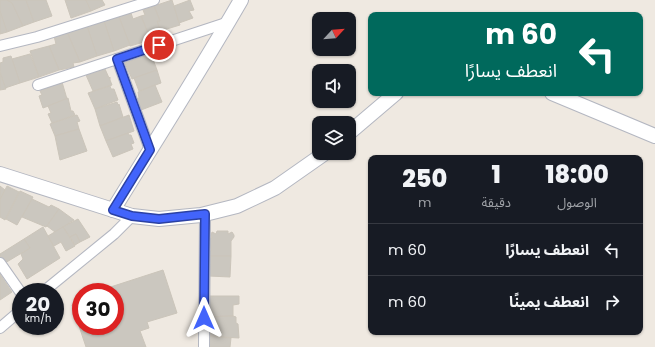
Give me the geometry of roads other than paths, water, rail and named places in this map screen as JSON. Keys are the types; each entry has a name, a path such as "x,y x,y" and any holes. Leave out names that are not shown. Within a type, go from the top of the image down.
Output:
{"main road":[{"path":"113,210 206,62 241,0"},
{"path":"356,127 392,96"},
{"path":"559,96 655,136"},
{"path":"0,174 132,216 159,219 205,214 237,206 275,188 315,160"}],"street":[{"path":"0,46 37,37 154,0"},
{"path":"38,85 229,22"},
{"path":"117,59 150,150"},
{"path":"204,347 205,214"},
{"path":"54,283 114,234 132,216"},
{"path":"0,263 14,283"},
{"path":"0,328 12,318"}]}
